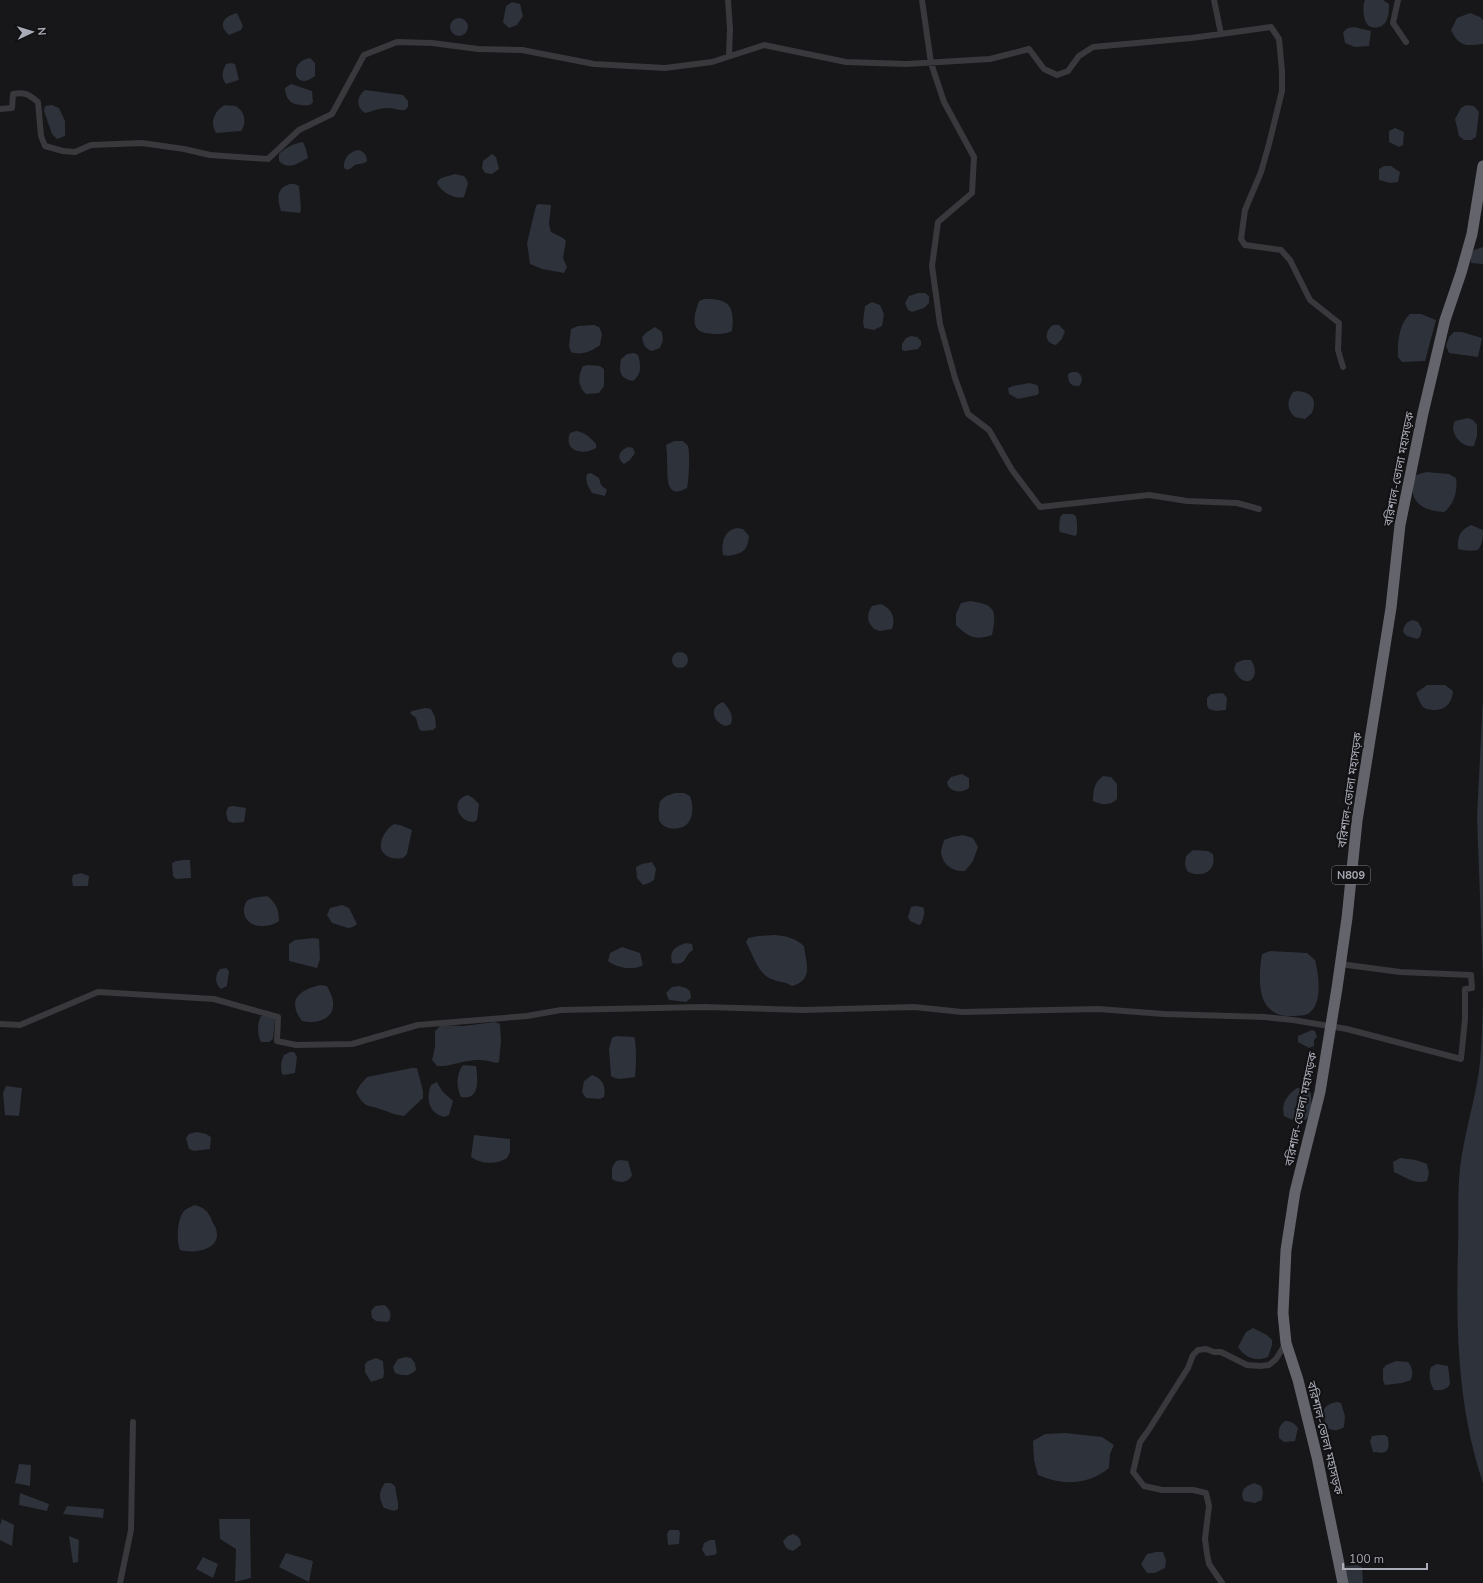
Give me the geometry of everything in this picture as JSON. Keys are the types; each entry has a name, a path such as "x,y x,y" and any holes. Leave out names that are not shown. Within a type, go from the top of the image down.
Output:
{"highway":[{"name":"বরিশাল-ভোলা মহাসড়ক","path":"1343,1583 1317,1457 1298,1380 1286,1343 1283,1313 1286,1250 1295,1192 1320,1092 1331,1026 1357,821 1391,608 1400,524 1444,320 1461,273 1472,234 1483,166"}],"street":[{"path":"728,0 730,29 729,56"},
{"path":"922,0 931,63 944,102 974,157 972,192 938,222 932,266 940,324 955,378 968,414 989,430 1012,470 1040,507 1148,496 1187,501 1237,503 1258,508"},
{"path":"1214,0 1221,34"},
{"path":"1398,0 1393,23 1406,42"},
{"path":"0,108 12,108 13,94 23,92 30,96 38,102 41,136 45,146 63,151 75,152 91,145 142,143 184,149 210,155 268,159 299,130 332,114 364,55 397,42 432,43 478,49 522,50 594,64 664,68 712,62 764,45 846,62 906,64 990,59 1029,49 1044,69 1057,75 1068,71 1079,56 1094,47 1191,38 1271,27 1279,39 1282,91 1261,172 1245,210 1241,239 1245,245 1281,250 1290,260 1310,300 1339,323 1338,350 1343,367"},
{"path":"0,1024 20,1025 98,992 214,999 278,1017 277,1041 296,1045 352,1044 424,1024 527,1016 561,1010 601,1008 704,1007 803,1010 914,1007 962,1012 1098,1009 1164,1014 1264,1017 1331,1026 1460,1059 1461,1058 1465,1019 1465,988 1472,988 1471,975 1400,972 1340,964"},
{"path":"1222,1583 1208,1564 1206,1539 1209,1506 1206,1493 1192,1490 1162,1490 1144,1486 1133,1472 1140,1442 1148,1432 1198,1350 1206,1349 1214,1352 1221,1352 1247,1364 1260,1366 1269,1365 1276,1359 1286,1343"},
{"path":"120,1583 131,1530 133,1422"}],"shaded area":[{"path":"1365,0 1383,0 1389,4 1388,17 1382,25 1374,28 1367,24 1364,14"},
{"path":"512,2 520,4 523,16 517,25 509,28 503,22 506,6"},
{"path":"237,13 243,26 241,30 229,35 223,28 224,21 232,14"},
{"path":"1470,13 1480,17 1483,20 1483,44 1464,44 1457,40 1451,30 1457,18"},
{"path":"459,18 465,21 468,27 465,33 459,36 453,33 450,27 453,21"},
{"path":"1354,27 1371,31 1369,46 1355,47 1345,43 1343,32 1348,28"},
{"path":"310,58 315,63 315,76 308,80 302,81 298,79 296,69 298,64 303,60"},
{"path":"226,64 235,64 239,80 226,84 223,79 223,72"},
{"path":"291,84 312,91 313,102 310,105 300,105 290,101 287,98 285,88"},
{"path":"365,90 403,95 408,101 408,107 405,110 385,108 365,113 360,108 358,102 360,96"},
{"path":"52,105 59,108 65,121 65,136 57,139 52,134 44,111 45,106"},
{"path":"225,105 235,106 241,110 244,117 244,124 241,131 216,133 213,125 214,117 218,110"},
{"path":"1466,105 1474,106 1479,112 1476,137 1471,140 1464,140 1459,136 1455,119 1461,108"},
{"path":"1395,128 1404,132 1403,145 1399,147 1389,142 1389,131"},
{"path":"303,142 308,158 290,166 279,161 279,154 290,146"},
{"path":"359,150 365,154 367,161 355,165 347,170 344,168 347,156 352,152"},
{"path":"492,154 496,157 499,169 492,174 485,173 482,168 483,161"},
{"path":"1384,166 1391,166 1400,172 1398,182 1390,183 1379,180 1379,169"},
{"path":"455,174 464,176 467,180 468,184 464,197 460,198 452,196 441,189 438,185 437,182 441,178"},
{"path":"290,184 299,186 300,213 281,211 278,198 280,191 282,188"},
{"path":"538,204 551,205 549,224 551,232 566,241 563,258 567,267 564,273 542,269 530,264 527,243 536,206"},
{"path":"1483,247 1483,264 1471,263 1470,255 1474,250"},
{"path":"918,293 925,293 929,296 929,303 924,308 912,312 908,310 905,303 909,296"},
{"path":"704,299 720,300 729,306 733,316 732,331 714,334 700,331 697,328 695,324 695,313 699,301"},
{"path":"872,302 880,305 884,314 882,326 874,330 864,328 863,322 865,306"},
{"path":"1410,314 1421,314 1436,320 1425,361 1402,362 1398,357 1398,340 1401,328 1406,318"},
{"path":"594,325 599,327 602,334 600,345 586,352 571,352 569,346 571,329 578,326"},
{"path":"1053,325 1059,325 1065,331 1062,339 1056,345 1049,342 1047,339 1048,330"},
{"path":"655,327 662,332 663,340 660,348 652,351 645,346 642,337"},
{"path":"1454,332 1462,332 1482,338 1478,357 1449,353 1446,346 1449,337"},
{"path":"911,336 917,337 921,341 921,345 918,349 902,350 902,344 906,338"},
{"path":"634,353 638,355 640,369 638,375 633,381 628,380 621,374 620,368 621,359 627,354"},
{"path":"583,366 600,366 604,369 604,386 599,393 586,394 581,388 579,380 580,373"},
{"path":"1072,372 1079,373 1081,377 1082,381 1079,386 1073,386 1068,379 1068,374"},
{"path":"1029,383 1038,386 1039,393 1037,395 1018,399 1009,394 1008,388"},
{"path":"1298,391 1307,393 1314,401 1312,413 1305,419 1295,417 1290,411 1288,405 1293,392"},
{"path":"1468,418 1473,420 1477,425 1477,436 1474,446 1465,445 1457,439 1453,430 1455,421"},
{"path":"576,431 582,432 589,437 596,444 596,448 585,452 580,452 572,448 569,444 570,433"},
{"path":"674,441 683,441 688,445 689,449 688,485 687,488 680,491 674,491 671,489 668,479 666,445"},
{"path":"629,447 633,448 635,453 630,460 624,464 621,462 619,457 623,450"},
{"path":"1426,472 1449,474 1456,478 1453,501 1444,512 1428,509 1422,506 1414,497 1412,491 1416,475"},
{"path":"591,473 599,478 601,485 607,490 605,496 592,493 586,479 587,474"},
{"path":"1063,514 1073,514 1076,516 1077,534 1075,536 1060,532 1060,517"},
{"path":"1471,525 1483,530 1480,547 1478,550 1473,551 1458,549 1460,534 1464,529"},
{"path":"737,528 743,529 749,536 747,546 740,553 729,556 723,555 723,542 726,534"},
{"path":"970,601 985,604 993,610 994,620 992,635 981,638 972,637 956,625 956,614 961,603"},
{"path":"881,604 888,608 892,614 894,621 892,629 880,631 874,629 870,624 868,615 870,609 872,606"},
{"path":"1413,620 1418,622 1422,629 1420,637 1417,639 1407,636 1403,632 1406,624"},
{"path":"680,652 687,657 688,660 683,667 680,668 673,663 672,660 677,653"},
{"path":"1243,660 1251,660 1254,666 1254,677 1251,680 1243,680 1238,677 1234,670 1236,663"},
{"path":"1427,685 1445,685 1453,691 1450,702 1443,708 1436,710 1423,707 1416,693"},
{"path":"1223,693 1227,698 1226,710 1216,711 1209,709 1207,705 1207,698 1211,694"},
{"path":"1483,697 1483,978 1477,817"},
{"path":"723,702 729,709 732,718 731,724 726,726 718,722 714,715 715,707"},
{"path":"425,708 431,709 435,717 436,727 433,730 422,731 419,729 416,718 410,713 412,711"},
{"path":"962,774 969,778 969,788 962,791 952,790 947,782 951,777"},
{"path":"1103,776 1111,777 1117,784 1117,799 1109,804 1093,801 1095,787"},
{"path":"675,793 684,793 690,796 692,810 690,820 685,826 673,829 661,824 659,820 659,810 660,801 666,796"},
{"path":"468,795 479,804 477,820 474,822 463,818 458,810 459,801 462,797"},
{"path":"233,806 246,808 244,822 233,823 228,821 226,813 228,807"},
{"path":"394,824 412,830 407,854 403,858 389,857 383,853 381,848 384,835"},
{"path":"963,835 973,838 978,847 973,861 965,871 961,871 953,869 947,865 942,858 941,851 944,840"},
{"path":"1193,850 1208,851 1213,854 1213,865 1207,872 1198,874 1187,871 1185,864 1186,856"},
{"path":"190,860 191,878 176,879 173,876 172,863"},
{"path":"652,862 656,869 654,880 643,885 637,878 636,867"},
{"path":"81,873 89,876 88,886 73,886 73,875"},
{"path":"267,896 273,901 276,907 279,921 268,926 251,923 244,915 246,903 252,898"},
{"path":"342,905 349,908 357,924 353,927 348,928 332,923 327,915 330,908"},
{"path":"911,907 923,907 924,909 923,918 921,924 919,925 910,921 908,917"},
{"path":"775,935 791,938 804,946 807,965 806,975 803,980 792,986 787,983 768,978 760,969 746,942 748,938"},
{"path":"314,938 319,939 320,959 317,968 289,961 289,944 295,940"},
{"path":"686,943 692,944 693,950 683,962 677,964 672,963 672,952 679,946"},
{"path":"622,947 640,953 643,965 635,968 625,968 608,961 610,953"},
{"path":"1270,951 1307,953 1315,960 1318,974 1318,997 1316,1004 1308,1014 1301,1016 1289,1016 1278,1014 1270,1009 1265,1003 1260,984 1260,974 1262,954"},
{"path":"226,968 229,971 227,986 221,989 216,982 216,976 220,969"},
{"path":"321,985 327,986 332,996 332,1012 329,1016 316,1022 302,1021 297,1014 295,1001 307,989"},
{"path":"679,986 690,991 691,998 686,1002 669,1000 666,993 672,987"},
{"path":"1483,1001 1483,1483 1474,1454 1463,1395 1457,1307 1459,1178 1464,1144 1479,1071"},
{"path":"261,1016 269,1016 275,1019 273,1039 269,1042 261,1042 260,1039 258,1026"},
{"path":"495,1022 500,1024 501,1041 499,1062 496,1063 484,1060 473,1060 447,1066 437,1066 432,1060 435,1047 435,1031 441,1025 463,1026"},
{"path":"1312,1030 1315,1031 1317,1037 1314,1040 1314,1046 1309,1048 1298,1042 1298,1036"},
{"path":"616,1036 634,1037 636,1051 635,1077 620,1079 611,1076 609,1049 612,1038"},
{"path":"294,1052 297,1057 295,1073 284,1075 281,1071 282,1062 284,1055"},
{"path":"463,1065 476,1066 477,1083 475,1092 472,1096 461,1097 458,1089 458,1076"},
{"path":"417,1068 423,1091 423,1098 404,1116 364,1104 356,1092 367,1077"},
{"path":"592,1075 603,1083 605,1089 604,1097 600,1099 586,1098 582,1092 584,1081"},
{"path":"437,1082 442,1091 453,1101 449,1115 444,1117 432,1109 429,1100 429,1090 431,1085"},
{"path":"6,1086 22,1088 19,1116 5,1115 3,1093"},
{"path":"1297,1088 1309,1089 1311,1096 1310,1113 1306,1119 1300,1121 1284,1116 1283,1111 1284,1103 1290,1094"},
{"path":"197,1132 211,1137 210,1149 194,1151 189,1149 186,1138 189,1134"},
{"path":"474,1135 510,1139 510,1152 507,1158 499,1162 489,1163 479,1161 471,1157"},
{"path":"1400,1158 1416,1160 1427,1164 1429,1173 1427,1181 1414,1181 1394,1172 1393,1162"},
{"path":"616,1161 628,1161 632,1175 629,1180 624,1182 615,1181 612,1179 612,1168"},
{"path":"194,1205 201,1207 208,1213 216,1228 217,1236 215,1242 206,1249 199,1251 180,1250 178,1235 180,1218 185,1210"},
{"path":"384,1305 390,1312 390,1320 388,1322 376,1321 372,1318 371,1311 375,1306"},
{"path":"1253,1328 1267,1335 1272,1340 1268,1357 1259,1359 1251,1358 1244,1354 1238,1347 1246,1332"},
{"path":"406,1357 411,1358 415,1363 416,1370 411,1374 406,1375 395,1373 393,1367 398,1359"},
{"path":"376,1358 383,1361 383,1378 371,1382 365,1372 365,1364"},
{"path":"1396,1361 1408,1362 1410,1364 1412,1371 1411,1380 1402,1383 1385,1385 1383,1380 1383,1369 1386,1365"},
{"path":"1437,1364 1448,1366 1450,1383 1449,1386 1441,1390 1434,1390 1430,1379 1431,1367"},
{"path":"1337,1402 1341,1403 1345,1416 1344,1427 1334,1430 1327,1428 1323,1414 1328,1405"},
{"path":"1285,1421 1289,1421 1298,1428 1295,1441 1284,1442 1279,1438 1279,1428"},
{"path":"1065,1433 1102,1437 1114,1445 1110,1454 1109,1468 1093,1478 1075,1482 1056,1481 1038,1475 1034,1460 1033,1441 1045,1434"},
{"path":"1385,1435 1388,1437 1388,1449 1382,1453 1373,1452 1370,1441 1372,1436"},
{"path":"19,1464 31,1465 30,1486 15,1483"},
{"path":"385,1483 391,1483 395,1486 398,1509 394,1511 384,1508 381,1502 380,1492"},
{"path":"1254,1483 1261,1486 1263,1491 1262,1500 1255,1503 1244,1501 1242,1494 1244,1489"},
{"path":"20,1493 49,1504 47,1511 19,1505"},
{"path":"67,1506 104,1509 103,1518 63,1514"},
{"path":"2,1519 14,1525 12,1546 0,1540 0,1525"},
{"path":"219,1519 250,1519 251,1578 235,1582 236,1549 220,1539"},
{"path":"669,1530 678,1530 680,1532 679,1544 668,1545 667,1534"},
{"path":"793,1534 799,1538 801,1545 793,1551 786,1548 783,1541 788,1536"},
{"path":"69,1536 79,1540 78,1562 73,1563"},
{"path":"710,1540 715,1540 717,1553 706,1556 702,1550 704,1543"},
{"path":"1163,1552 1166,1560 1165,1568 1155,1573 1147,1573 1141,1564 1147,1554"},
{"path":"286,1553 313,1561 309,1582 279,1567"},
{"path":"203,1557 218,1564 213,1578 196,1569"},
{"path":"1357,1565 1362,1567 1363,1583 1345,1583 1346,1566"}]}
